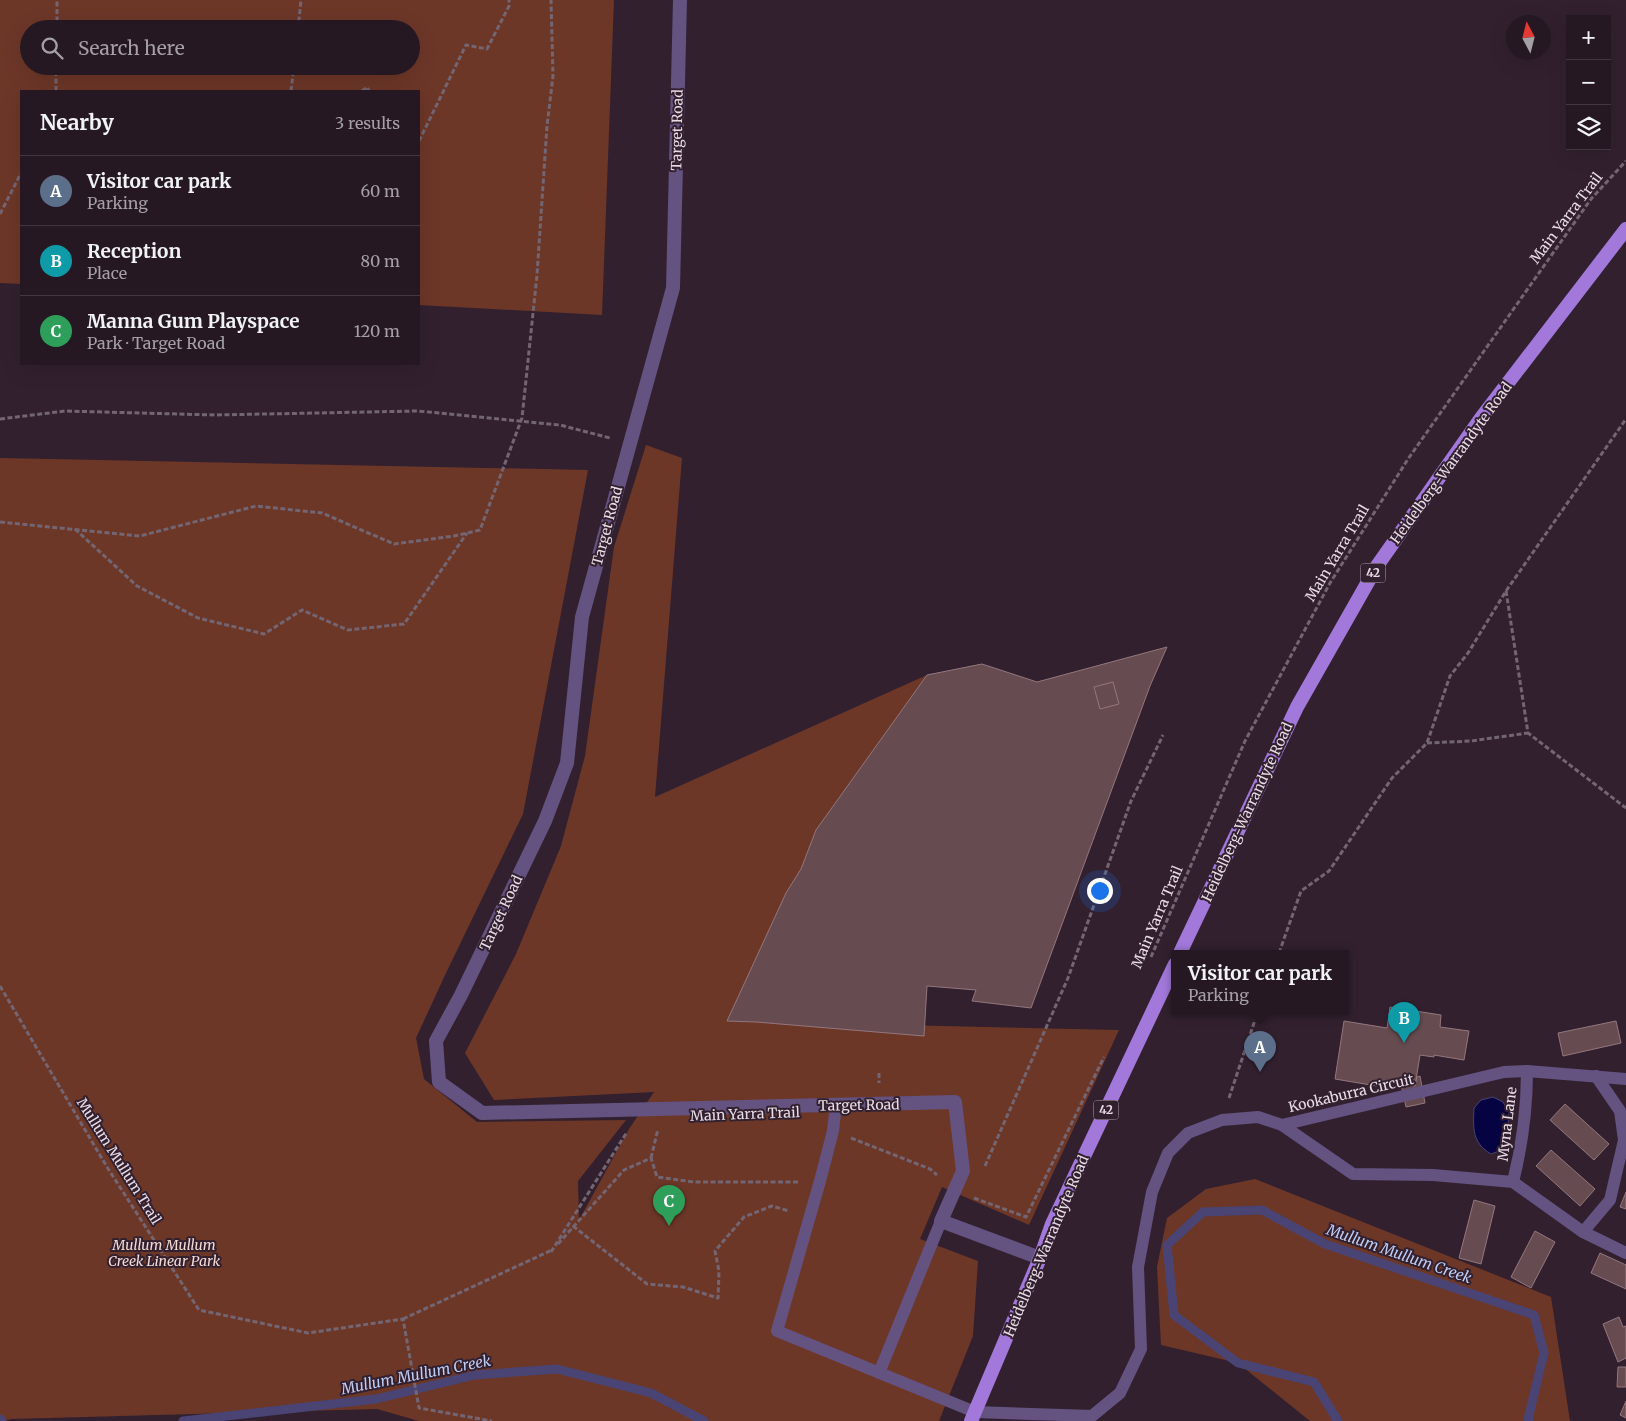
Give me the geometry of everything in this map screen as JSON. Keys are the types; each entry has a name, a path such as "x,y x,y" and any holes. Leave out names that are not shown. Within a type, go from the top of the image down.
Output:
{"main road":[{"name":"Heidelberg-Warrandyte Road","path":"1181,950 1297,707 1377,566 1481,418 1626,229"},
{"name":"Heidelberg-Warrandyte Road","path":"973,1417 1040,1258 1052,1224 1171,972"}],"street":[{"name":"Target Road","path":"680,0 673,288 582,618 566,763 545,821 461,996 436,1041 439,1082 482,1113 955,1102 963,1171 941,1221"},
{"path":"941,1221 1040,1258"}],"lane":[{"name":"Kookaburra Circuit","path":"1282,1125 1504,1072 1527,1071 1626,1079"},
{"name":"Myna Lane","path":"1513,1182 1518,1162 1527,1096 1527,1071"},
{"path":"1583,1232 1610,1200 1624,1140 1620,1110 1596,1076"},
{"path":"836,1105 833,1131 820,1181 777,1331 879,1373 973,1417 1092,1416 1120,1393 1141,1349 1138,1267 1152,1192 1168,1153 1188,1133 1222,1120 1258,1117 1282,1125"},
{"name":"Kookaburra Circuit","path":"1282,1125 1353,1174 1433,1175 1513,1182"},
{"path":"1513,1182 1583,1232 1626,1253"},
{"path":"879,1373 941,1221"}],"path":[{"path":"56,20 57,0"},
{"path":"299,20 301,0"},
{"path":"420,139 466,45 487,49 509,6 509,0"},
{"path":"0,522 140,536 256,506 322,513 394,544 480,530 520,422 537,275 547,126 554,76 551,0"},
{"path":"56,75 56,90"},
{"path":"291,90 293,75"},
{"name":"Main Yarra Trail","path":"1150,961 1246,740 1330,583 1408,459 1591,199 1626,161"},
{"path":"0,214 20,175"},
{"path":"0,419 65,411 215,415 418,411 560,426 630,442"},
{"path":"1280,950 1301,891 1329,871 1392,778 1427,743 1450,676 1468,653 1506,591 1626,419"},
{"path":"75,529 137,586 198,618 264,634 302,610 348,630 404,624 468,533"},
{"path":"1506,591 1528,733 1626,808"},
{"path":"1427,743 1471,741 1528,733"},
{"path":"983,1170 1068,978 1131,801 1163,735"},
{"name":"Mullum Mullum Trail","path":"0,986 107,1167 199,1310 308,1333 403,1319 551,1252"},
{"path":"1222,1120 1257,1015"},
{"path":"833,1131 930,1168 955,1190 1026,1217 1108,1049"},
{"path":"648,1129 658,1128 651,1158 657,1177 694,1182 820,1181"},
{"path":"551,1252 629,1129"},
{"path":"551,1252 624,1170 651,1158"},
{"path":"573,1226 647,1284 682,1287 718,1298 719,1271 714,1251 744,1216 772,1206 810,1216"},
{"path":"403,1319 419,1408 492,1421"}],"green space":[{"path":"0,0 614,0 602,315 420,305 420,90 20,90 20,284 0,283"},
{"name":"Mullum Mullum Creek Linear Park","path":"646,445 682,458 655,797 927,675 816,830 801,869 728,1021 1119,1030 1029,1225 942,1187 920,1239 978,1261 973,1336 939,1421 419,1421 377,1409 12,1419 0,1421 0,458 588,470 523,814 416,1038 424,1079 477,1122 626,1120 578,1181 579,1220 629,1129 654,1092 494,1100 465,1053 516,954 561,846 585,756 614,547"},
{"path":"1255,1179 1551,1297 1570,1421 1310,1421 1238,1363 1161,1345 1157,1267 1167,1218 1206,1189"}],"shaded area":[{"path":"1493,1097 1503,1102 1509,1112 1508,1129 1503,1146 1499,1151 1491,1154 1477,1140 1474,1128 1474,1108 1481,1100"}],"building":[{"path":"1167,647 1150,686 1031,1008 972,1001 976,990 927,986 924,1036 727,1021 786,893 801,869 816,830 927,675 982,664 1037,682"},
{"path":"1113,682 1119,704 1100,709 1094,687"},
{"path":"1390,1007 1441,1015 1440,1027 1469,1031 1464,1060 1434,1055 1434,1057 1420,1055 1415,1086 1378,1080 1377,1086 1335,1079 1344,1021 1387,1028"},
{"path":"1616,1021 1621,1043 1563,1056 1558,1033"},
{"path":"1420,1076 1425,1103 1406,1107 1401,1084 1415,1086 1417,1077"},
{"path":"1565,1104 1609,1144 1594,1160 1550,1120"},
{"path":"1551,1150 1595,1189 1580,1206 1536,1166"},
{"path":"1626,1192 1626,1209 1620,1207"},
{"path":"1474,1200 1495,1206 1481,1264 1459,1258"},
{"path":"1535,1231 1555,1242 1531,1288 1511,1277"},
{"path":"1600,1253 1626,1265 1626,1289 1591,1273"},
{"path":"1619,1317 1623,1327 1626,1326 1626,1358 1618,1362 1603,1324"},
{"path":"1618,1367 1626,1367 1626,1387 1617,1387"},
{"path":"1626,1401 1626,1418 1620,1415"}],"waterway":[{"name":"Mullum Mullum Creek","path":"1338,1421 1314,1382 1238,1363 1174,1315 1167,1245 1203,1212 1262,1210 1325,1244 1534,1315 1544,1353 1529,1421"},
{"name":"Mullum Mullum Creek","path":"183,1421 376,1399 475,1375 557,1369 651,1393 704,1421"}],"place":[{"name":"Reception","path":"1404,1043"},
{"name":"Visitor car park","path":"1260,1072"},
{"name":"Manna Gum Playspace","path":"669,1226"}]}
